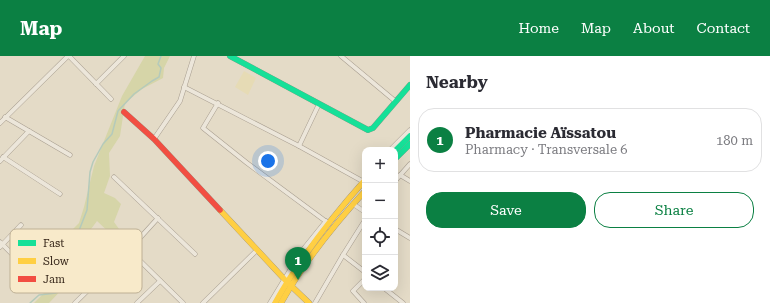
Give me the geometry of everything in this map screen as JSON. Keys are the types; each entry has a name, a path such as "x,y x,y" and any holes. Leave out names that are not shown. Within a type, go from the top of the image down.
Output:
{"street":[{"path":"0,123 68,56 111,99"},
{"path":"96,84 124,56"},
{"path":"154,139 180,101 194,56"},
{"path":"230,56 368,130 373,128 410,85"},
{"path":"341,56 395,101"},
{"path":"184,87 218,103 362,178"},
{"path":"218,103 203,128 246,163 327,222"},
{"path":"299,146 319,104"},
{"path":"124,112 154,139 287,282 309,303"},
{"path":"6,117 70,155"},
{"path":"398,154 408,138 410,130"},
{"path":"29,131 2,159 60,194"},
{"path":"394,147 408,138"},
{"path":"398,148 408,138"},
{"path":"398,177 410,164"},
{"path":"400,175 410,181"},
{"path":"114,177 194,254"},
{"path":"275,303 287,282 327,222 362,181"},
{"path":"270,303 362,194"},
{"path":"353,204 362,210"},
{"path":"142,236 158,218"},
{"path":"16,229 21,224"},
{"path":"315,303 362,225"},
{"path":"398,231 410,238"},
{"path":"10,235 1,244 10,253"},
{"path":"202,303 257,250"},
{"path":"343,255 362,270"},
{"path":"142,263 183,303"},
{"path":"137,303 160,281"},
{"path":"281,303 287,282"},
{"path":"362,282 353,291 364,303"},
{"path":"388,291 403,303"},
{"path":"75,303 85,293"}],"shaded area":[{"path":"244,71 256,78 248,95 235,87"}],"green space":[{"path":"145,56 170,56 164,68 163,78 142,89 125,103 120,136 109,153 110,176 104,193 115,198 121,204 114,222 119,229 106,229 97,221 91,229 73,229 79,223 94,166 122,96"},
{"path":"44,293 58,293 49,303 34,303"}],"waterway":[{"path":"80,229 87,210 90,172 93,162 103,144 112,134 118,111 134,94 159,77 161,68 158,64 161,56"},
{"path":"30,303 39,295 56,293"}],"traffic: fast":[{"path":"230,56 368,130 373,128 410,85"},
{"path":"398,148 410,136"},
{"path":"398,156 410,144"}],"traffic: slow":[{"path":"275,303 295,270 317,239 362,183"},
{"path":"281,303 299,273 362,195"},
{"path":"220,210 287,282 309,303"}],"traffic: jam":[{"path":"124,112 154,139 220,210"}],"place":[{"name":"Pharmacie Aïssatou","path":"298,280"}]}
